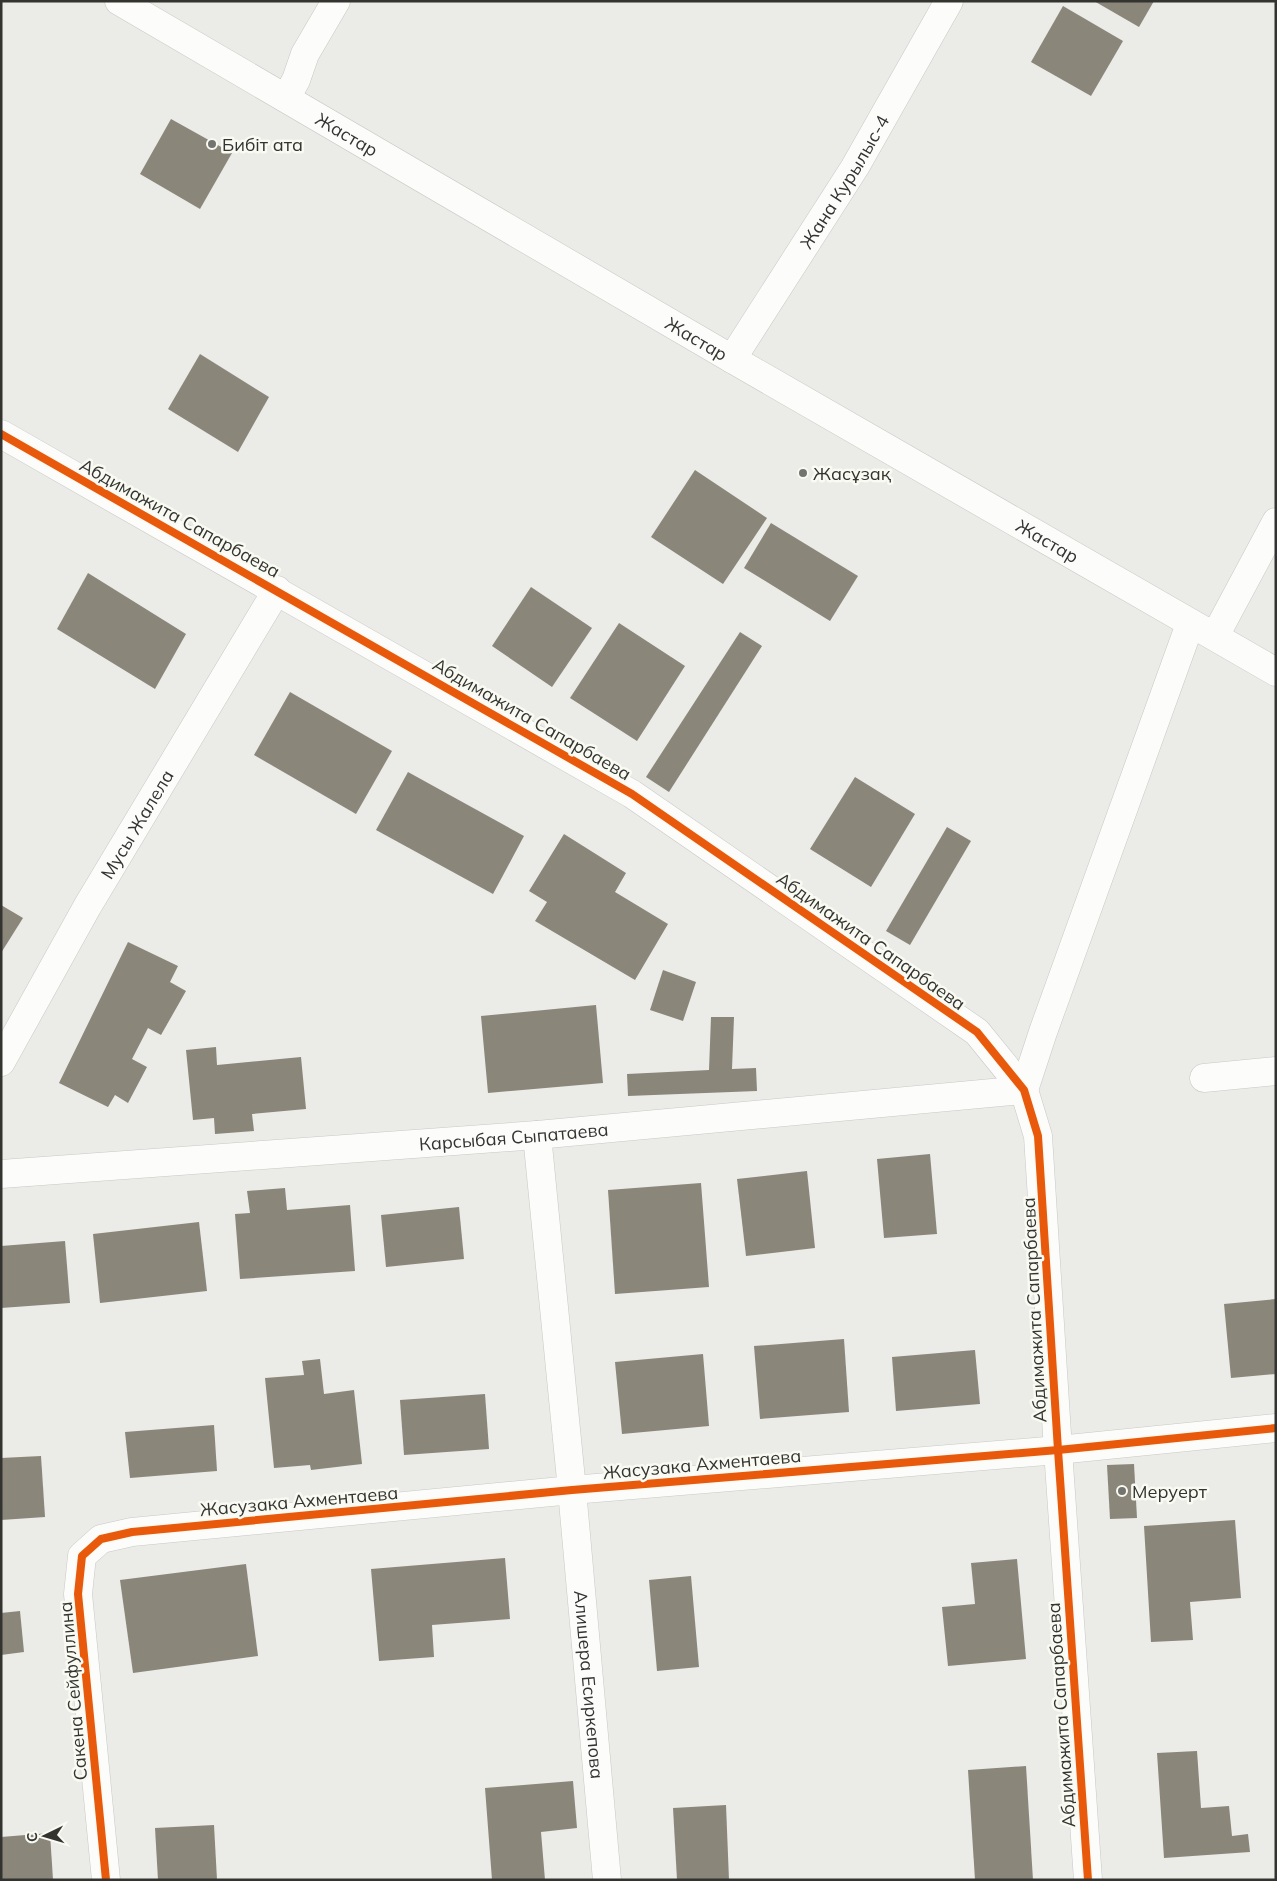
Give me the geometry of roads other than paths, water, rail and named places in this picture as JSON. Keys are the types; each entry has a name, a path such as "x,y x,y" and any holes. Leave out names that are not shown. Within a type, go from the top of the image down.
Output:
{"street":[{"name":"Жастар","path":"119,1 732,359 1276,672"},
{"path":"286,98 296,80 306,54 336,1"},
{"name":"Жана Курылыс-4","path":"732,359 855,168 949,1"},
{"name":"Абдимажита Сапарбаева","path":"1,434 632,794 976,1032 1024,1090 1038,1136 1088,1880"},
{"path":"1214,636 1276,522"},
{"name":"Мусы Жалела","path":"1,1062 87,907 277,590"},
{"path":"1024,1090 1043,1032 1190,624"},
{"path":"1204,1078 1276,1071"},
{"name":"Карсыбая Сыпатаева","path":"1,1174 536,1135 1024,1090"},
{"name":"Алишера Есиркепова","path":"536,1135 572,1490 607,1880"},
{"name":"Жасузака Ахментаева","path":"132,1532 572,1490 1058,1450 1276,1428"},
{"name":"Сакена Сейфуллина","path":"106,1880 78,1594 82,1556 101,1539 132,1532"}],"place":[{"name":"Бибіт ата","path":"212,144"},
{"name":"Жасұзақ","path":"803,473"},
{"name":"Меруерт","path":"1122,1491"}]}
